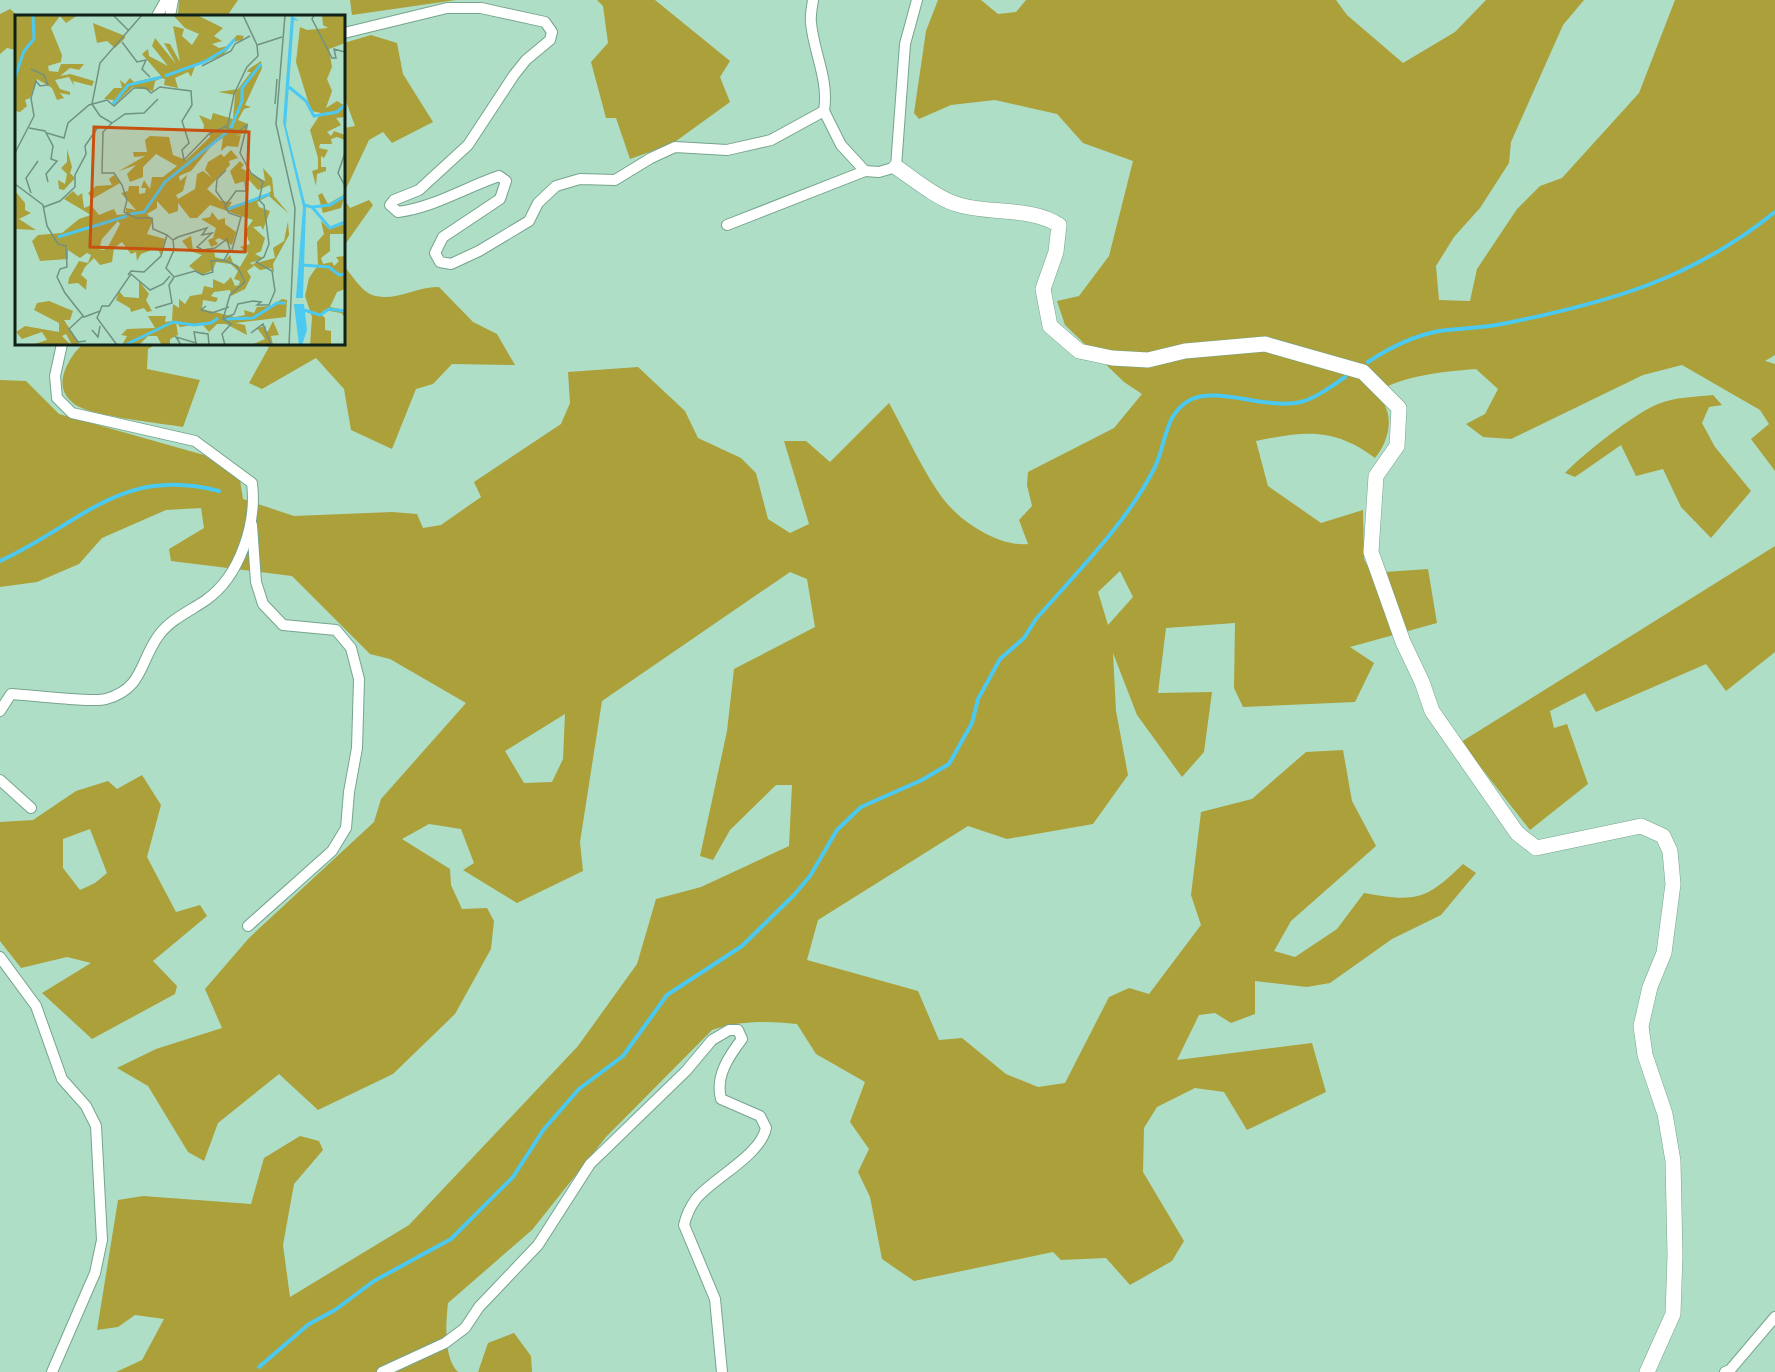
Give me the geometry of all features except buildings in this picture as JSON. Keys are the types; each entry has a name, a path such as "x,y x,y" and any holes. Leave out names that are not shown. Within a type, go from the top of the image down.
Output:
{"street":[{"path":"158,15 166,0"},
{"path":"170,15 172,0"},
{"path":"813,0 810,22 822,64 826,96 824,111 841,145 865,171"},
{"path":"896,167 905,44 917,0"},
{"path":"345,33 420,13 481,8 545,22 552,32 550,40 526,60 514,75 468,145 419,190 394,200 390,205 398,212 413,210 499,176 506,181 500,199 443,237 435,254 441,262 451,264 479,251 529,221 538,203 556,186 580,179 615,180 651,158 675,147 727,150 771,140 824,111"},
{"path":"727,225 865,171 879,172 896,167 955,203 1008,213 1044,215 1059,225 1056,252 1043,289 1050,326 1079,351 1112,358 1148,360 1185,351 1265,344 1363,372 1399,408 1397,446 1376,476 1371,552 1403,642 1422,682 1432,711 1517,833 1536,848 1641,826 1663,836 1670,851 1673,884 1664,953 1650,987 1641,1026 1645,1055 1665,1114 1673,1161 1675,1256 1673,1314 1647,1372"},
{"path":"62,345 55,376 57,398 72,413 195,441 252,483 256,582 263,604 283,624 336,630 351,648 359,679 357,748 349,792 346,828 332,851 248,926"},
{"path":"0,711 11,694 105,700 132,687 159,635 182,614 224,585 237,560 252,518"},
{"path":"0,780 31,808"},
{"path":"0,957 36,1006 62,1079 86,1106 96,1126 102,1240 95,1273 52,1372"},
{"path":"382,1372 446,1343 465,1328 479,1306 538,1245 590,1164 648,1105 686,1071 712,1040 729,1030 738,1030 742,1039 732,1052 720,1079 721,1099 760,1116 766,1128 764,1136 733,1168 696,1198 684,1225 715,1299 722,1372"},
{"path":"1725,1372 1730,1370 1775,1317"}],"shaded area":[{"path":"179,0 238,0 228,15 178,15"},
{"path":"350,0 456,0 352,15"},
{"path":"597,0 655,0 730,61 720,77 730,102 672,144 630,159 616,118 606,118 591,62 608,43 603,6"},
{"path":"938,0 981,0 998,14 1016,12 1026,0 1336,0 1347,15 1403,63 1455,32 1486,0 1584,0 1563,25 1511,142 1509,163 1480,208 1454,237 1436,266 1439,300 1470,301 1477,269 1517,209 1540,186 1562,178 1639,93 1675,0 1775,0 1775,355 1765,361 1775,364 1775,471 1751,439 1769,424 1760,410 1682,365 1643,375 1511,439 1483,437 1466,424 1485,414 1498,389 1476,369 1411,378 1374,393 1385,406 1389,421 1385,441 1375,458 1346,441 1318,434 1289,435 1256,441 1268,486 1321,523 1363,510 1364,559 1371,573 1428,569 1437,623 1350,647 1374,663 1355,702 1243,707 1234,688 1235,623 1166,628 1158,693 1212,692 1204,752 1182,777 1137,715 1113,653 1116,711 1128,775 1093,824 1007,839 968,826 818,920 807,960 918,991 939,1040 962,1038 1006,1074 1038,1087 1065,1083 1109,997 1129,988 1149,994 1201,925 1191,895 1201,812 1252,799 1306,752 1343,750 1352,801 1376,846 1291,921 1274,951 1295,957 1337,929 1364,893 1408,898 1429,892 1463,864 1476,873 1441,915 1392,939 1330,983 1307,987 1255,981 1255,1014 1231,1023 1215,1013 1199,1015 1177,1060 1312,1043 1326,1092 1247,1130 1224,1092 1195,1088 1157,1107 1144,1128 1143,1172 1184,1241 1172,1261 1130,1285 1106,1258 1061,1260 1053,1252 914,1281 882,1259 870,1197 858,1172 869,1149 850,1122 865,1082 816,1054 797,1024 744,1023 712,1030 606,1137 532,1230 448,1303 446,1329 448,1349 453,1366 458,1372 116,1372 142,1360 164,1319 135,1315 118,1327 97,1330 118,1200 143,1196 251,1204 264,1158 300,1136 319,1141 323,1150 294,1184 283,1245 290,1297 409,1225 578,1046 637,964 656,899 701,887 789,846 792,785 776,785 730,830 713,860 700,856 727,731 734,669 815,627 807,579 790,572 602,701 580,842 583,871 517,903 463,870 474,863 461,829 429,824 402,839 450,869 451,885 462,909 487,908 494,921 491,949 455,1014 393,1074 318,1110 279,1074 218,1123 204,1161 188,1152 148,1086 117,1068 156,1049 222,1028 205,989 249,938 374,822 381,799 466,703 390,659 370,654 292,576 171,561 169,549 204,528 201,508 166,510 102,538 79,564 37,582 0,587 0,380 26,381 59,414 204,455 240,480 243,499 294,516 392,512 417,514 423,528 441,525 481,497 474,482 561,424 570,403 568,372 638,367 685,411 698,438 741,458 756,473 768,519 790,533 809,524 784,441 806,441 830,462 889,403 915,453 952,509 982,532 1006,542 1028,544 1019,520 1032,506 1027,485 1028,472 1114,428 1142,394 1124,382 1065,325 1057,301 1079,296 1109,256 1133,161 1083,143 1057,114 995,100 951,105 919,119 914,113 926,31","holes":["1120,571 1133,597 1108,625 1098,592","565,714 563,759 552,782 524,783 505,751"]},
{"path":"10,9 17,15 15,15 15,50 7,48 0,54 0,14"},
{"path":"371,35 397,43 403,74 433,122 392,143 383,132 369,140 345,191 345,128 355,126 345,99 345,43"},
{"path":"345,200 350,208 369,200 373,205 345,245"},
{"path":"345,267 363,289 378,297 439,287 473,322 497,334 515,365 452,364 433,384 416,389 392,449 351,430 344,389 316,358 262,389 249,383 269,347 264,345 345,345"},
{"path":"82,345 155,345 148,349 147,369 200,380 183,427 93,412 73,403 64,392 63,379 65,370"},
{"path":"1713,395 1722,405 1709,407 1702,423 1715,447 1751,491 1711,538 1681,507 1663,469 1636,476 1621,445 1575,477 1565,473 1584,455 1648,409 1671,400"},
{"path":"1775,546 1775,652 1726,691 1706,664 1596,712 1585,693 1550,711 1554,728 1567,724 1588,784 1530,830 1461,742"},
{"path":"142,775 161,805 147,857 176,912 200,905 207,916 153,961 177,986 175,994 92,1039 42,993 91,963 67,957 21,968 0,941 0,822 33,820 76,791 108,781 117,789","holes":["90,829 107,873 95,883 80,890 63,868 63,839"]},
{"path":"514,1333 531,1356 532,1372 478,1372 488,1343"}],"waterway":[{"path":"1368,362 1402,343 1429,333 1499,325 1545,315 1648,285 1713,255 1775,212"},
{"path":"259,1367 309,1324 335,1310 374,1281 451,1239 513,1177 544,1129 579,1089 623,1056 667,995 742,946 794,895 810,876 837,830 861,807 922,780 949,764 972,723 978,699 1000,659 1024,638 1036,619 1115,529 1154,469 1171,421 1183,405 1203,396 1288,404 1301,402 1318,395 1345,377"},
{"path":"0,561 28,547 78,516 127,492 154,486 184,485 219,491"}]}
